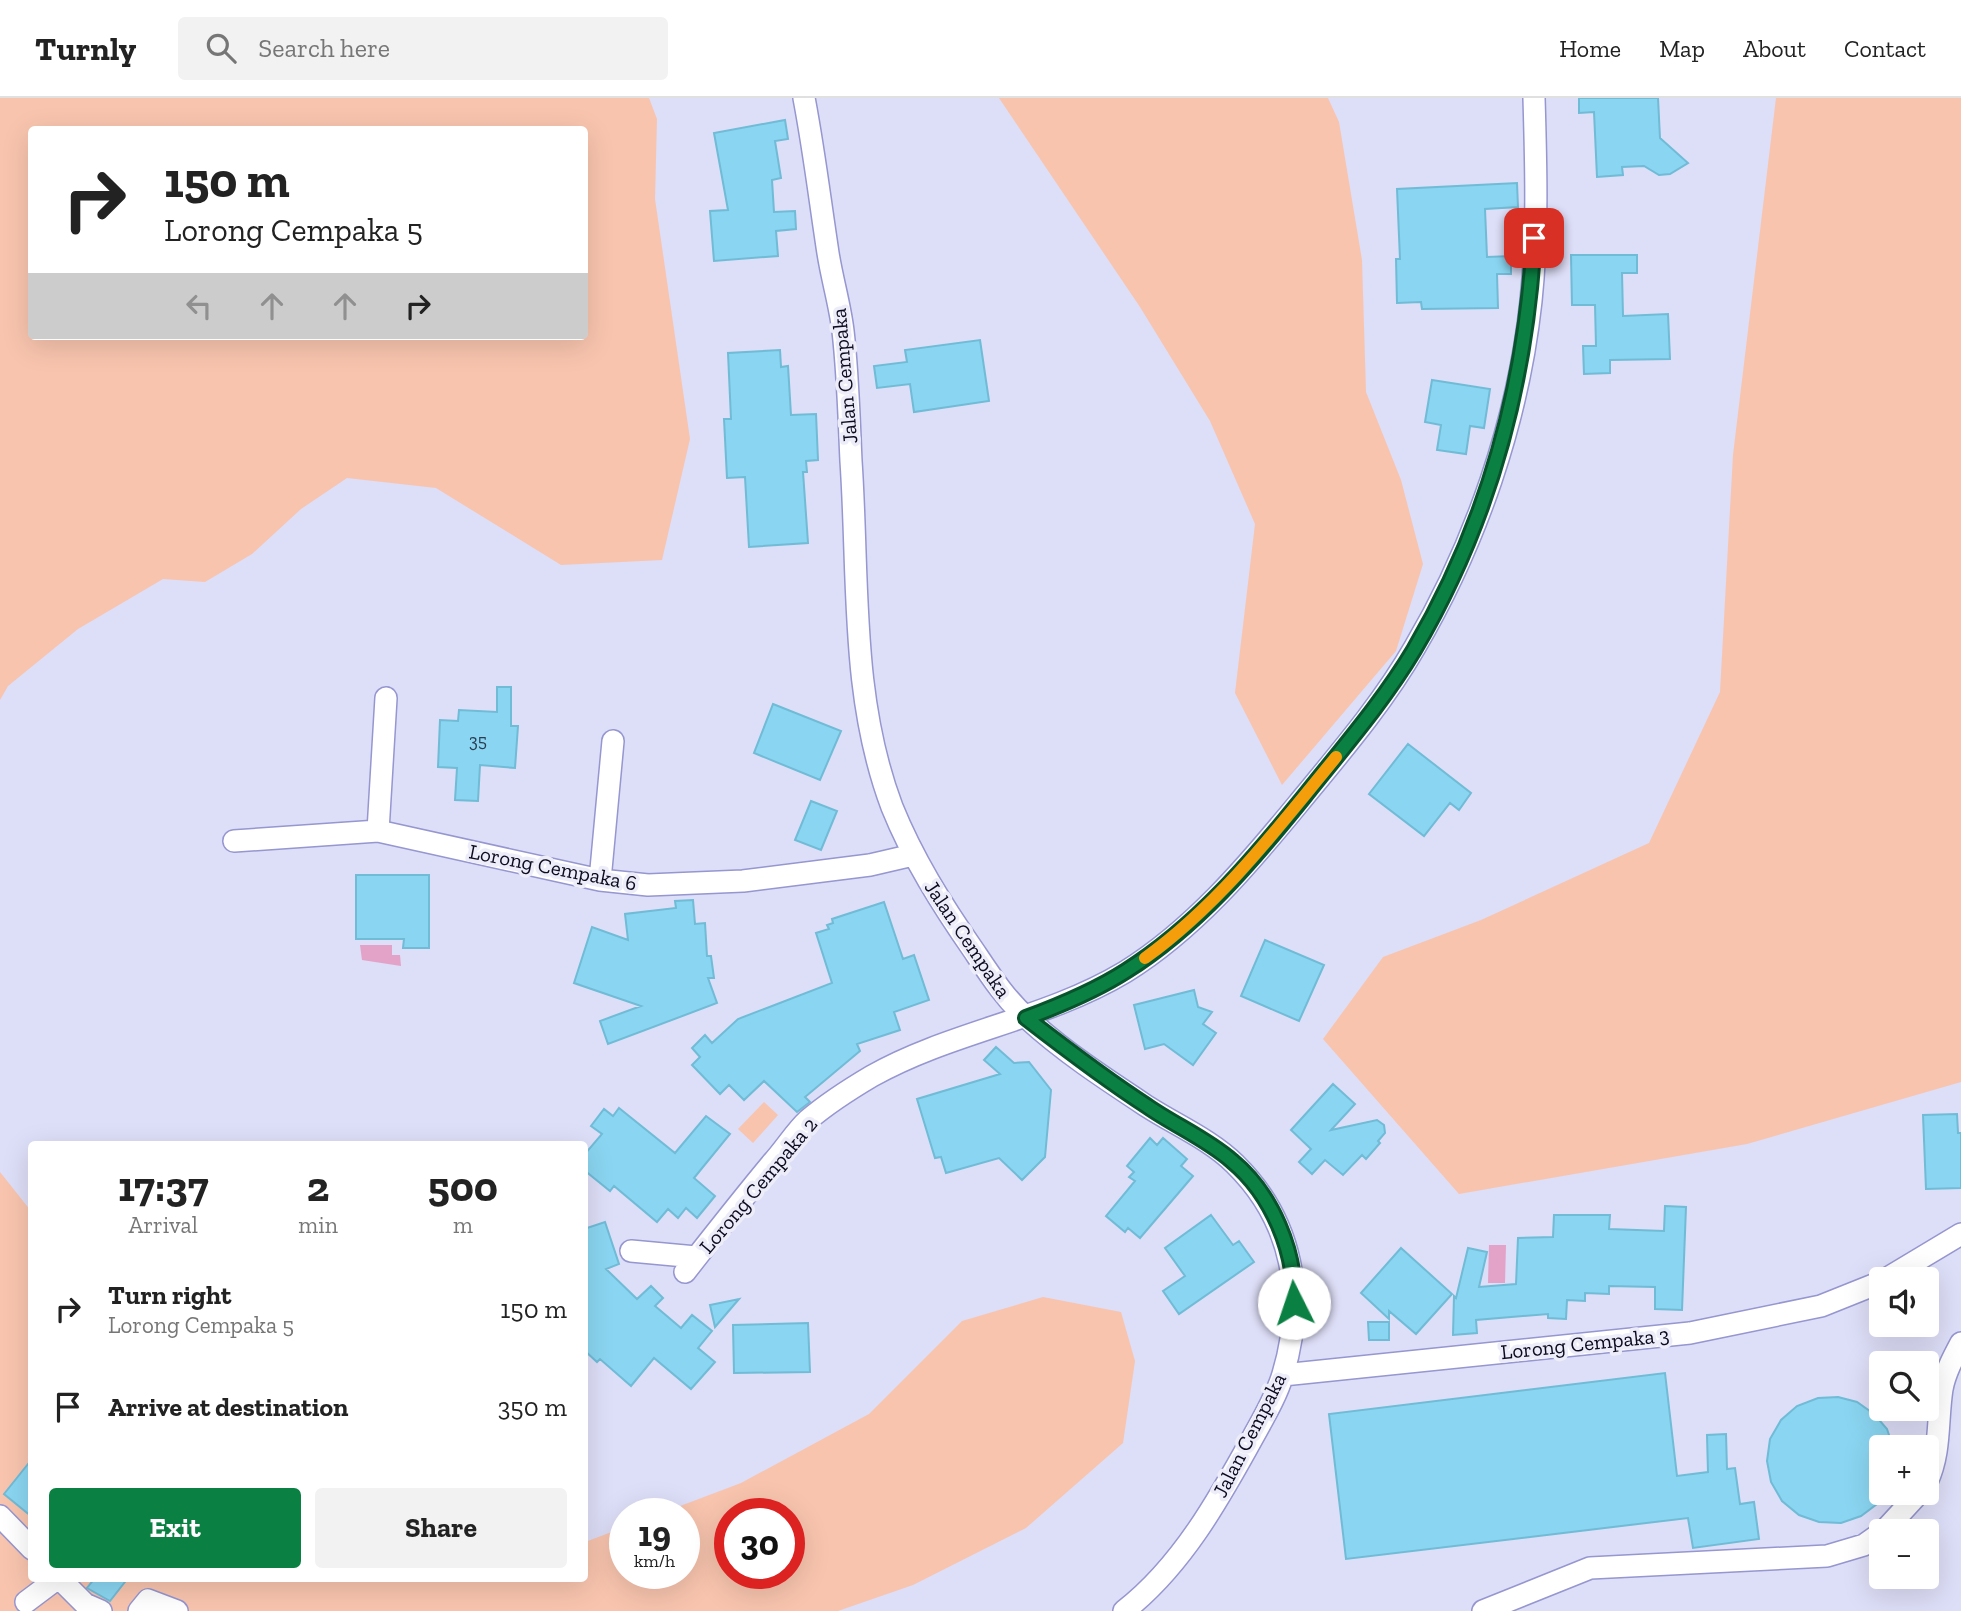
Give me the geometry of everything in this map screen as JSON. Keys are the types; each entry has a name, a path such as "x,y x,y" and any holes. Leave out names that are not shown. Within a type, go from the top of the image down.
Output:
{"street":[{"name":"Jalan Cempaka","path":"804,98 829,259 843,327 853,481 858,626 865,710 880,769 913,856 999,989 1026,1018 1101,1075 1233,1161 1266,1199 1284,1241 1295,1281 1292,1324 1283,1375 1228,1482 1199,1528 1165,1572 1124,1611"},
{"name":"Lorong Cempaka 2","path":"631,1251 691,1265 805,1123 842,1094 876,1074 918,1055 1078,997 1126,971 1166,943 1210,903 1275,832 1343,749 1413,651 1448,587 1476,520 1501,445 1519,373 1531,301 1534,241 1534,98"},
{"path":"378,831 386,698"},
{"path":"600,880 612,741"},
{"name":"Lorong Cempaka 6","path":"234,841 378,831 600,880 648,885 695,885 870,865 913,856"},
{"path":"1906,1267 1961,1234"},
{"name":"Lorong Cempaka 3","path":"1283,1375 1690,1333 1821,1306 1869,1287"},
{"path":"1939,1435 1942,1389 1949,1365 1961,1343"},
{"path":"1894,1519 1908,1505"},
{"path":"0,1516 28,1545"},
{"path":"1483,1611 1590,1568 1827,1556 1869,1541"},
{"path":"26,1602 54,1582"},
{"path":"63,1582 85,1604 100,1611"},
{"path":"139,1611 148,1600 177,1611"}],"shaded area":[{"path":"0,98 649,98 657,119 655,199 690,439 662,560 561,565 436,488 347,478 301,509 252,554 205,582 163,579 78,629 8,686 0,700"},
{"path":"999,98 1328,98 1339,122 1362,260 1366,392 1401,480 1423,564 1396,651 1282,785 1235,693 1255,524 1210,421 1140,307"},
{"path":"1776,98 1961,98 1961,1082 1747,1144 1459,1194 1323,1039 1383,957 1481,920 1649,843 1720,692 1733,455"},
{"path":"360,945 392,945 392,955 400,955 401,966 362,960"},
{"path":"764,1102 778,1115 753,1143 738,1129"},
{"path":"0,1172 28,1207 28,1582 588,1582 588,1541 609,1533 609,1589 700,1589 700,1498 741,1483 869,1414 962,1321 1043,1297 1121,1312 1135,1361 1123,1443 1026,1528 913,1585 838,1611 0,1611"},
{"path":"1489,1245 1506,1245 1505,1283 1488,1283"}],"building":[{"path":"1579,98 1658,98 1660,138 1688,163 1670,174 1659,175 1644,166 1622,167 1623,175 1597,177 1594,112 1579,113"},
{"path":"785,120 788,139 775,141 781,178 772,180 774,212 795,211 796,229 776,231 778,256 714,261 710,211 728,210 714,133"},
{"path":"1517,183 1518,207 1485,209 1487,257 1511,256 1511,274 1497,274 1498,308 1422,309 1421,302 1397,303 1396,259 1400,259 1397,189"},
{"path":"1571,255 1637,255 1637,273 1622,273 1623,316 1668,314 1670,359 1610,360 1610,373 1584,374 1583,346 1596,346 1595,305 1572,305"},
{"path":"980,340 989,401 914,412 910,384 877,388 874,366 907,362 905,350"},
{"path":"780,350 781,367 788,366 791,415 816,414 818,460 806,461 807,472 803,472 808,543 749,547 745,477 727,478 724,419 731,419 728,353"},
{"path":"1432,380 1490,389 1484,428 1470,426 1466,454 1437,450 1441,425 1425,422"},
{"path":"497,687 511,687 511,726 518,726 515,768 480,765 478,801 455,800 457,768 438,767 440,720 458,721 459,710 497,712"},
{"path":"773,704 841,731 820,780 754,753"},
{"path":"1408,744 1471,793 1459,810 1450,803 1424,836 1369,794"},
{"path":"811,801 837,811 821,850 795,840"},
{"path":"356,875 429,875 429,948 403,948 404,939 356,939"},
{"path":"693,900 695,924 705,923 707,956 711,956 714,978 708,978 717,1003 608,1044 600,1021 641,1006 574,983 592,927 628,940 625,914 676,908 675,901"},
{"path":"884,902 903,959 914,955 929,1000 894,1012 900,1030 857,1044 860,1051 805,1097 810,1102 797,1112 764,1081 744,1100 729,1085 720,1094 692,1065 700,1057 692,1048 705,1035 712,1043 738,1019 832,983 816,933 829,929 827,925 833,923 832,919"},
{"path":"1265,940 1324,965 1299,1021 1241,996"},
{"path":"1194,990 1198,1007 1212,1012 1203,1024 1216,1033 1193,1065 1164,1044 1145,1049 1134,1005"},
{"path":"996,1047 1014,1063 1029,1062 1051,1090 1045,1157 1022,1180 999,1158 946,1173 941,1157 935,1158 917,1099 1000,1074 984,1060"},
{"path":"1333,1084 1355,1104 1331,1130 1377,1120 1384,1125 1385,1133 1366,1159 1362,1155 1343,1175 1325,1160 1312,1174 1299,1162 1311,1149 1291,1130"},
{"path":"619,1108 675,1153 706,1116 730,1134 694,1178 715,1196 697,1218 686,1208 678,1218 668,1209 657,1222 614,1186 610,1191 588,1173 588,1150 602,1134 591,1126 604,1109 613,1116"},
{"path":"1957,1114 1958,1133 1961,1133 1961,1188 1926,1189 1923,1115"},
{"path":"1150,1138 1157,1145 1163,1138 1187,1159 1181,1166 1193,1176 1140,1238 1128,1228 1125,1232 1106,1216 1135,1181 1129,1177 1134,1172 1127,1166"},
{"path":"1665,1206 1686,1207 1682,1310 1655,1309 1655,1287 1609,1286 1609,1294 1585,1293 1585,1301 1567,1300 1566,1319 1548,1318 1548,1314 1476,1320 1477,1333 1453,1335 1454,1296 1456,1298 1468,1248 1487,1252 1479,1287 1516,1284 1518,1238 1553,1237 1554,1215 1610,1215 1609,1229 1664,1231"},
{"path":"1211,1215 1233,1245 1239,1241 1254,1262 1179,1314 1163,1291 1185,1276 1165,1248"},
{"path":"605,1222 619,1264 606,1269 637,1299 651,1286 663,1298 655,1306 681,1328 692,1315 712,1331 698,1348 715,1362 691,1389 654,1358 631,1386 600,1359 597,1362 588,1354 588,1228"},
{"path":"1401,1248 1452,1294 1416,1334 1389,1311 1389,1319 1361,1293"},
{"path":"739,1299 715,1327 710,1305"},
{"path":"1368,1322 1389,1322 1389,1340 1369,1340"},
{"path":"808,1323 810,1372 734,1373 733,1325"},
{"path":"1665,1373 1677,1476 1708,1472 1707,1435 1726,1434 1727,1469 1735,1468 1740,1504 1754,1502 1759,1539 1693,1548 1688,1518 1346,1559 1329,1414"},
{"path":"1838,1397 1857,1402 1869,1410 1869,1421 1880,1421 1889,1435 1869,1435 1869,1505 1876,1505 1861,1516 1841,1523 1819,1522 1799,1515 1782,1501 1771,1482 1767,1461 1770,1439 1781,1420 1797,1406 1818,1398"},
{"path":"28,1464 28,1514 4,1494"},
{"path":"92,1582 125,1582 110,1601 87,1588"}],"slow traffic":[{"path":"1145,958 1166,943 1210,903 1275,832 1336,757"}],"route":[{"path":"1294,1303 1295,1281 1284,1241 1266,1199 1233,1161 1101,1075 1026,1018 1078,997 1126,971 1166,943 1210,903 1275,832 1343,749 1413,651 1448,587 1476,520 1501,445 1519,373 1531,301 1534,238"}]}
